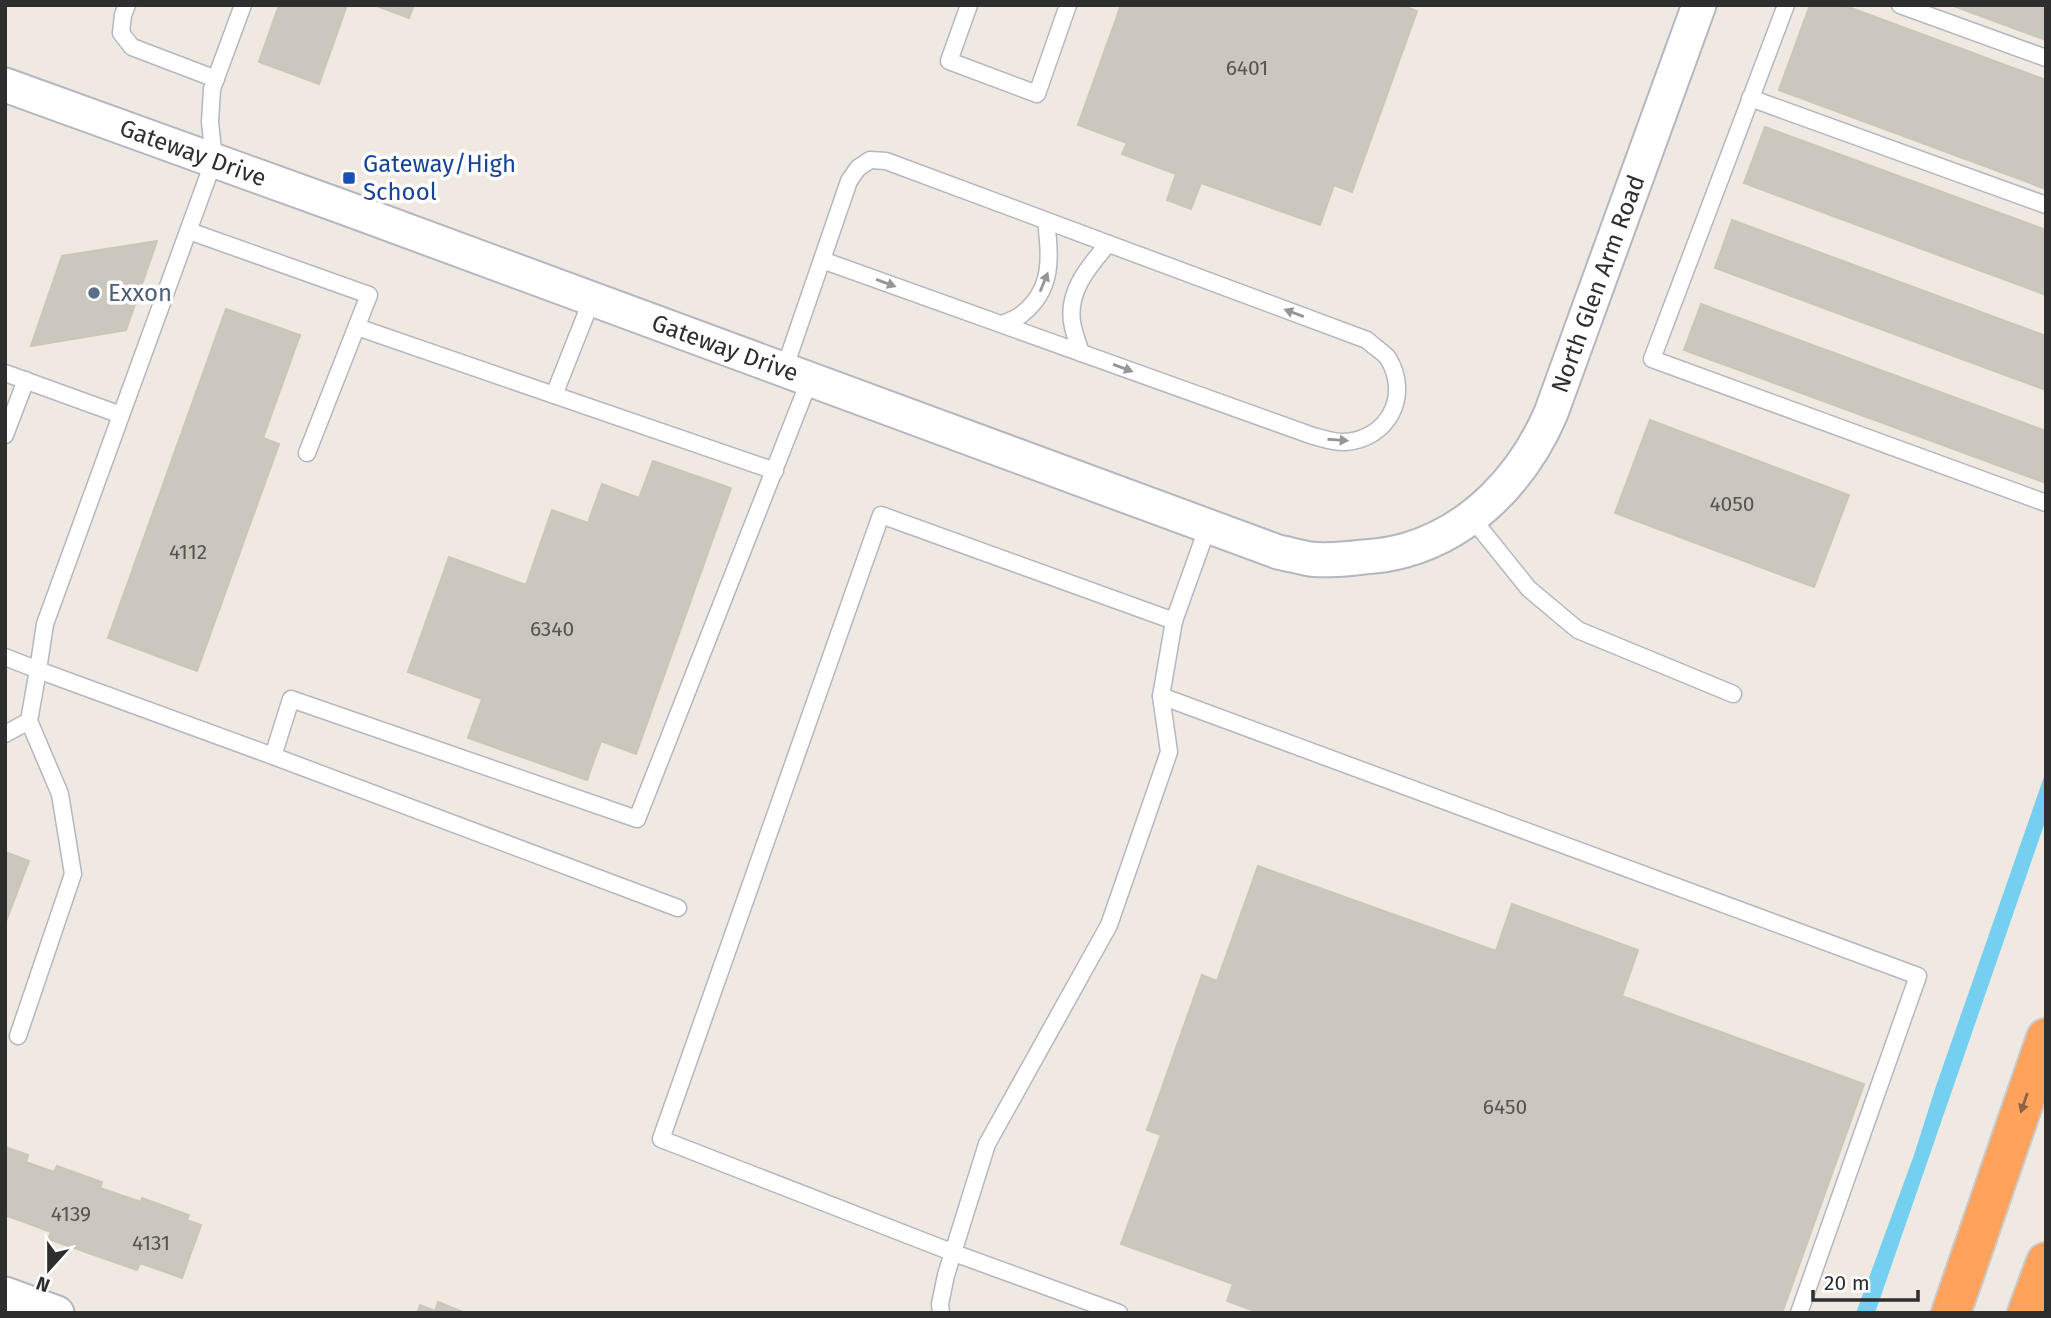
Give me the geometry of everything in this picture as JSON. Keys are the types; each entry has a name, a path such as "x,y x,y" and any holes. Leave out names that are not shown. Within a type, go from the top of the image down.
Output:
{"highway":[{"path":"1951,1313 2046,1038"},
{"path":"2027,1313 2046,1262"}],"street":[{"name":"North Glen Arm Road","path":"1460,525 1494,499 1520,469 1545,428 1699,5"},
{"name":"Gateway Drive","path":"5,85 1278,552 1310,559 1342,560 1405,551 1460,525"},
{"path":"5,1294 57,1313"}],"lane":[{"path":"127,5 121,33 132,47 216,79"},
{"path":"18,1036 73,874 60,794 29,721 45,624 214,160 210,121 212,89 243,5"},
{"path":"968,5 949,61 1037,94 1068,5"},
{"path":"1786,5 1652,359 2046,503"},
{"path":"1900,5 2046,58"},
{"path":"1751,98 2046,205"},
{"path":"274,756 290,699 637,819 775,471 822,260 849,181 858,168 870,160 886,160 1367,340 1387,357 1395,379 1397,402 1387,422 1368,436 1344,443 1313,436 822,260"},
{"path":"1002,324 1021,315 1044,286 1050,267 1046,221"},
{"path":"189,231 369,295 307,453"},
{"path":"1081,353 1072,326 1071,308 1078,285 1108,244"},
{"path":"554,395 592,299"},
{"path":"357,327 775,471"},
{"path":"5,373 121,415"},
{"path":"5,435 26,380"},
{"path":"1119,1313 954,1253 661,1139 881,515 1174,621"},
{"path":"1460,525 1578,630 1733,694"},
{"path":"941,1313 940,1304 946,1275 987,1144 1109,925 1169,752 1161,696 1174,621 1208,526"},
{"path":"5,657 678,908"},
{"path":"1161,696 1918,976 1799,1313"},
{"path":"5,734 29,721"}],"water":[{"path":"2046,771 2046,819 1875,1313 1856,1313 1914,1155"}],"building":[{"path":"279,5 347,5 319,84 259,62"},
{"path":"374,5 414,5 409,18"},
{"path":"1121,5 1401,5 1417,11 1352,192 1334,185 1320,225 1201,183 1191,209 1167,200 1176,174 1122,154 1127,143 1078,125"},
{"path":"1810,5 1843,5 2046,80 2046,189 1779,90"},
{"path":"1951,5 2046,5 2046,40"},
{"path":"1765,127 2046,230 2046,295 1744,183"},
{"path":"1732,220 2046,336 2046,390 1715,268"},
{"name":"Exxon","path":"157,241 126,330 31,346 62,256"},
{"path":"1701,304 2046,431 2046,483 1684,350"},
{"path":"226,309 300,335 263,438 279,444 197,671 108,638"},
{"path":"1650,420 1849,495 1814,587 1615,513"},
{"path":"653,461 731,488 636,754 601,741 587,780 468,738 482,699 408,672 449,557 526,585 552,510 588,523 602,484 639,498"},
{"path":"5,852 29,861 5,924"},
{"path":"1258,866 1496,951 1512,904 1638,950 1622,996 1864,1084 1782,1313 1260,1313 1227,1301 1233,1284 1121,1244 1161,1135 1147,1130 1202,975 1217,981"},
{"path":"5,1147 28,1155 26,1162 54,1172 57,1166 102,1182 100,1188 141,1202 142,1198 189,1215 187,1220 201,1225 182,1278 140,1263 137,1270 48,1239 51,1232 5,1215"},
{"path":"438,1302 465,1313 417,1313 420,1305 435,1311"}],"place":[{"name":"Gateway/High School","path":"349,178"},
{"name":"Exxon","path":"94,293"}]}
